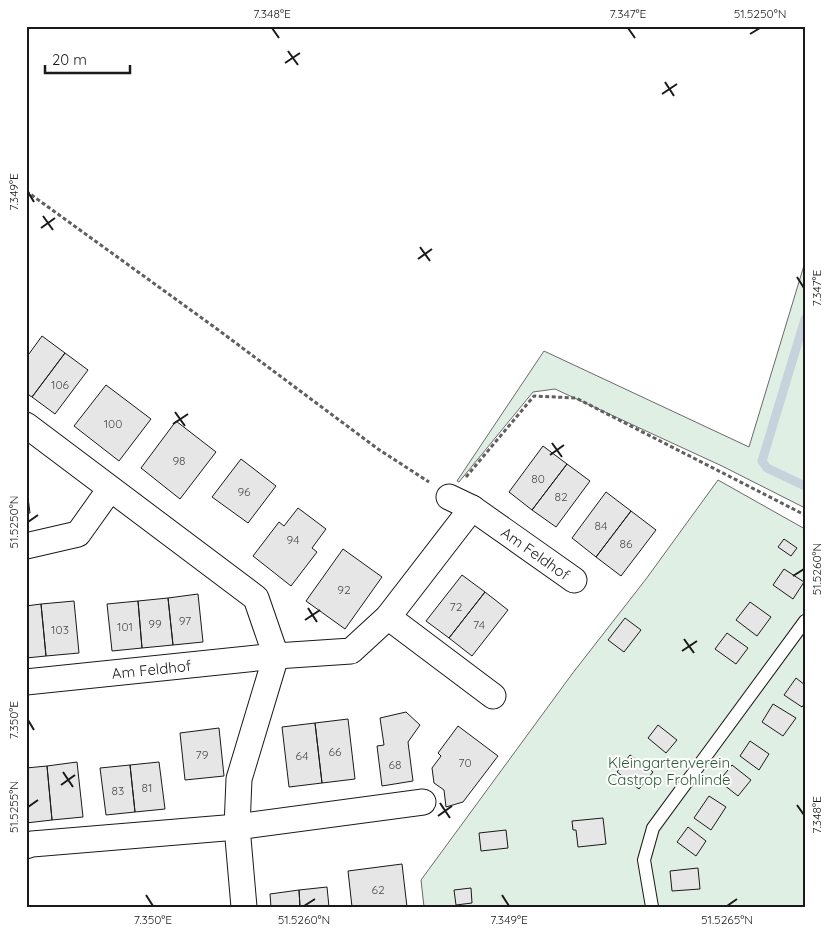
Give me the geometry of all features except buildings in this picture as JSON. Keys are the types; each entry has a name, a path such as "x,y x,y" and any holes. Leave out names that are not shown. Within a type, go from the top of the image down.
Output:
{"street":[{"path":"26,425 256,598 276,656 239,779 237,827 244,907"},
{"path":"26,546 78,534 110,489"},
{"name":"Am Feldhof","path":"449,497 472,508 574,580"},
{"name":"Am Feldhof","path":"26,682 276,656 351,652 388,617 472,508"},
{"path":"388,617 493,696"},
{"path":"26,846 237,827 423,802"}],"lane":[{"path":"652,907 644,860 653,828 805,621"}],"path":[{"path":"26,191 378,450 449,497 534,396 576,398 805,515"}],"green space":[{"path":"805,262 805,508 722,466 555,389 533,392 459,482 457,481 544,351 749,447"},
{"name":"Kleingartenverein Castrop Frohlinde","path":"718,480 805,529 805,907 424,907 421,880 572,674 646,579"}],"waterway":[{"path":"805,319 762,461 767,468 805,486"}]}
